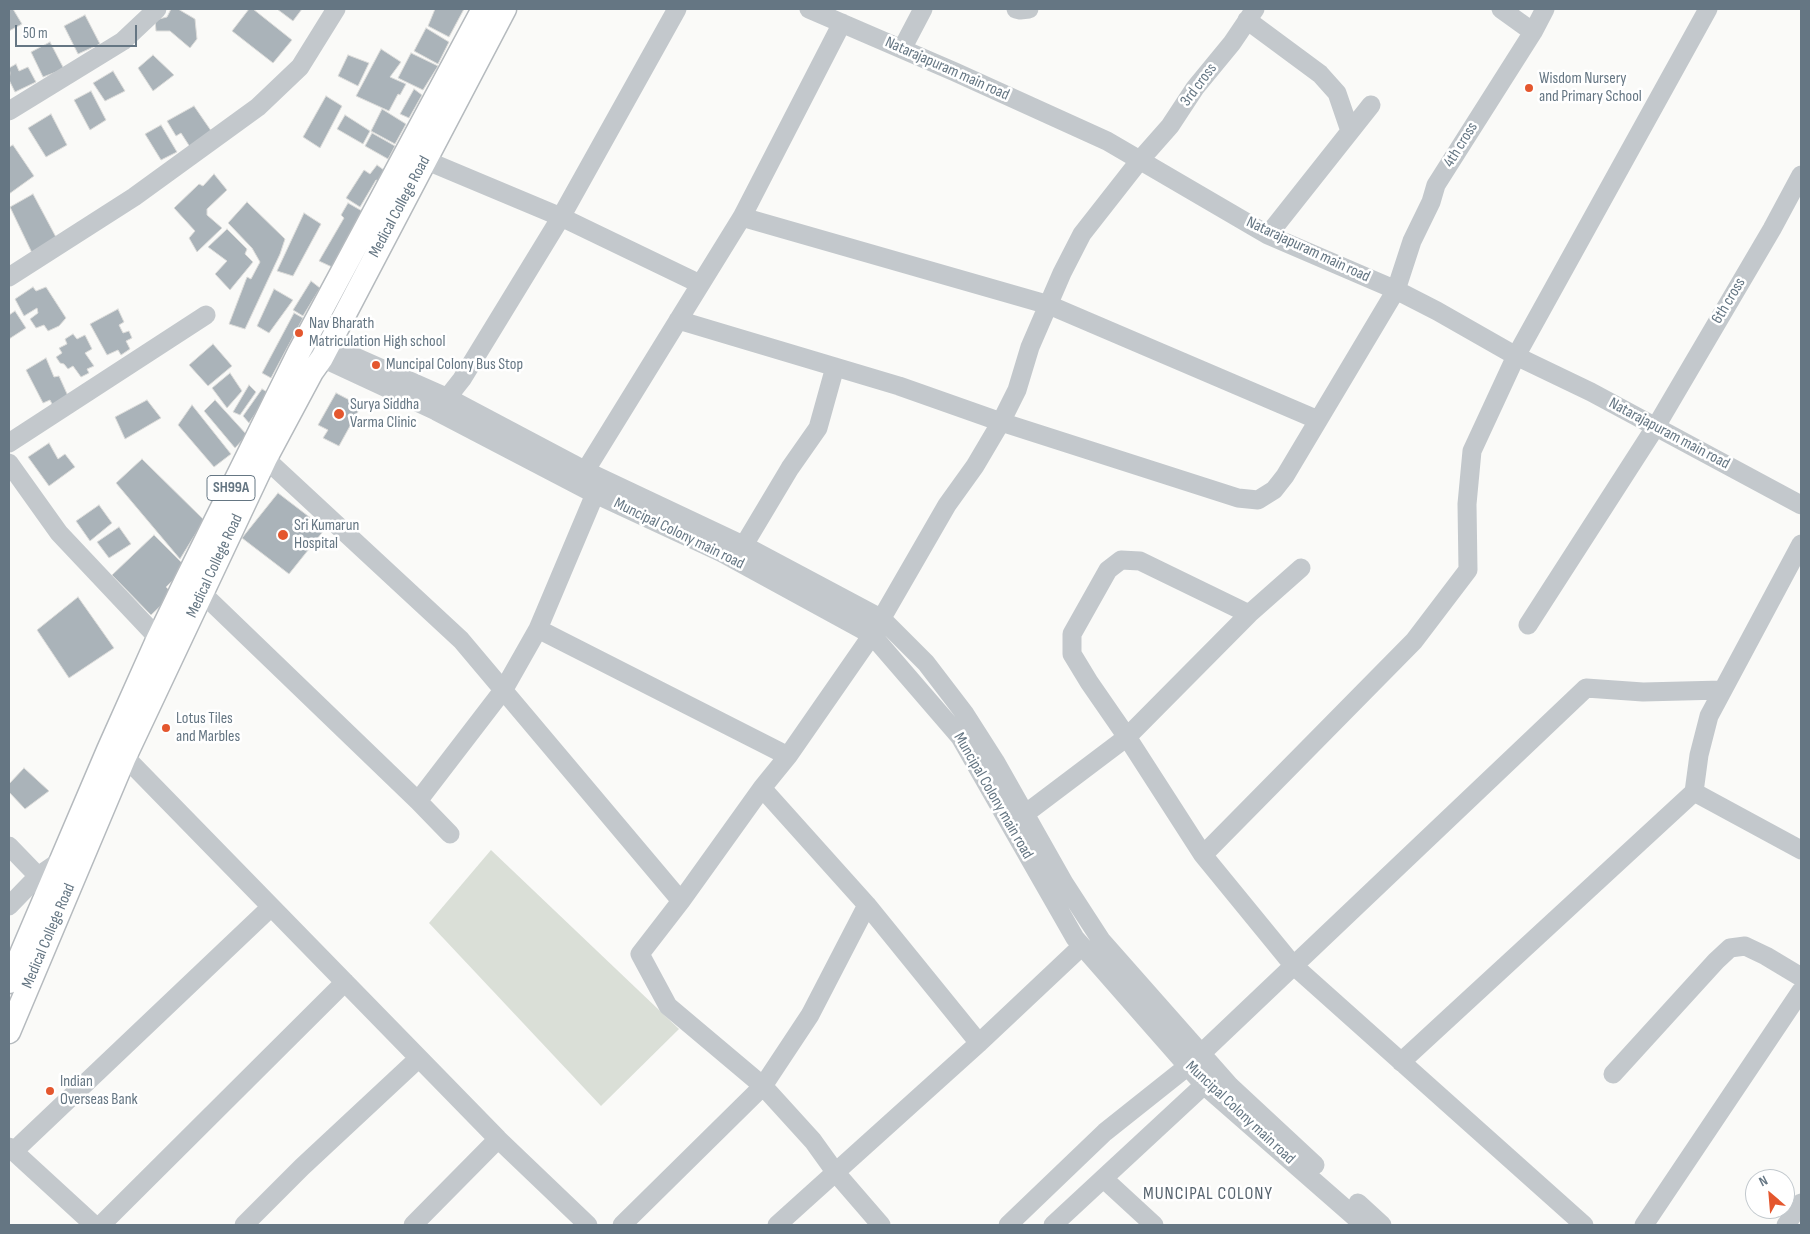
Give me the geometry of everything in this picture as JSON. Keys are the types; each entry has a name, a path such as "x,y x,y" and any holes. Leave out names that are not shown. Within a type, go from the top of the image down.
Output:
{"main road":[{"name":"Medical College Road","path":"9,982 60,861 117,754 259,452 299,352 483,9"},
{"name":"Medical College Road","path":"259,452 325,352 505,9"},
{"name":"Medical College Road","path":"9,1032 117,754 158,638 194,587"}],"street":[{"path":"9,111 123,41 157,9"},
{"path":"9,277 134,197 258,107 300,67 336,9"},
{"path":"442,405 462,379 561,217 677,9"},
{"name":"Natarajapuram main road","path":"809,9 1107,142 1268,235 1396,290 1516,356 1591,392 1801,505"},
{"path":"902,49 923,9"},
{"path":"1016,9 1029,9"},
{"path":"1502,9 1533,32"},
{"name":"4th cross","path":"678,320 899,386 1001,422 1238,498 1258,500 1274,490 1285,476 1396,290 1412,241 1431,202 1436,185 1533,32 1545,9"},
{"path":"1203,855 1414,642 1468,570 1467,504 1472,451 1516,356 1708,9"},
{"path":"1251,15 1320,74 1338,93 1350,131"},
{"name":"3rd cross","path":"763,1086 668,1006 640,954 681,901 762,788 788,756 882,619 947,505 975,466 1001,422 1017,390 1030,347 1062,273 1082,234 1140,160 1170,126 1195,88 1232,43 1251,15"},
{"path":"842,23 742,217 581,477 882,619 926,663 965,714 1026,814 1064,883 1101,940 1230,1086 1382,1225"},
{"path":"1268,235 1371,105"},
{"path":"425,160 561,217 700,284"},
{"name":"6th cross","path":"1528,625 1655,426 1772,229 1801,175"},
{"path":"742,217 1049,305 1318,420"},
{"path":"9,443 206,314"},
{"name":"Muncipal Colony main road","path":"299,352 325,352 442,405 581,477 595,494 739,553 872,635 960,737 1075,938 1204,1085 1364,1225"},
{"path":"739,553 790,468 818,428 835,367"},
{"path":"259,452 461,640 681,901"},
{"path":"9,463 59,533 158,638"},
{"path":"418,801 504,689 538,629 595,494"},
{"path":"1401,1062 1694,792 1699,755 1709,716 1801,544"},
{"path":"1249,614 1140,561 1120,560 1108,570 1072,634 1072,654 1203,855 1293,965 1584,1225"},
{"path":"1010,825 1127,737 1249,614 1301,568"},
{"path":"194,587 418,801 450,834"},
{"path":"538,629 788,756"},
{"path":"1008,1225 1105,1132 1188,1066 1586,688 1643,692 1722,690"},
{"path":"117,754 271,907 498,1139 588,1225"},
{"path":"762,788 867,905 979,1043"},
{"path":"1694,792 1801,850"},
{"path":"9,846 38,876"},
{"path":"9,906 38,876 60,861"},
{"path":"622,1225 763,1086 810,1015 867,905"},
{"path":"94,1225 11,1149 271,907"},
{"path":"777,1225 979,1043 1082,946"},
{"path":"1613,1074 1730,948 1745,946 1801,977"},
{"path":"101,1225 345,982"},
{"path":"1644,1225 1801,991"},
{"path":"244,1225 419,1058"},
{"path":"1053,1225 1204,1085"},
{"path":"763,1086 813,1141 836,1173 881,1225"},
{"path":"413,1225 498,1139"},
{"path":"1104,1179 1154,1225"},
{"path":"1786,1225 1801,1203"}],"shaded area":[{"path":"491,850 679,1029 601,1106 429,923"}],"building":[{"path":"9,9 13,9 22,24 9,31"},
{"path":"171,9 178,9 195,19 197,39 190,48 170,31 156,31 155,20 167,17"},
{"path":"249,9 253,9 292,40 273,63 232,31"},
{"path":"277,9 302,9 293,21"},
{"path":"435,9 464,9 449,37 428,26"},
{"path":"85,15 100,44 78,54 64,26"},
{"path":"426,28 449,42 438,64 414,51"},
{"path":"50,42 64,69 43,77 31,52"},
{"path":"381,49 401,62 390,77 406,84 389,111 356,96"},
{"path":"411,53 438,66 423,90 398,78"},
{"path":"153,55 174,75 153,91 138,68"},
{"path":"348,55 369,63 358,86 338,76"},
{"path":"16,64 19,71 28,67 36,82 15,92 9,80 9,68"},
{"path":"113,71 125,91 105,101 93,83"},
{"path":"414,89 422,95 409,118 400,114"},
{"path":"91,91 106,120 90,130 74,100"},
{"path":"326,96 342,106 320,148 303,137"},
{"path":"194,106 214,135 192,150 181,133 176,136 167,121"},
{"path":"382,109 406,124 395,144 371,131"},
{"path":"51,114 67,145 46,157 28,128"},
{"path":"345,115 370,131 363,144 337,129"},
{"path":"161,125 177,152 161,160 145,134"},
{"path":"372,133 395,146 388,159 365,146"},
{"path":"13,145 34,176 9,194 9,147"},
{"path":"377,165 388,173 382,182 376,180 360,207 346,198 364,170 370,174"},
{"path":"214,174 227,190 207,209 207,215 222,228 197,252 189,238 195,231 174,208 199,184 203,186"},
{"path":"33,194 57,239 33,255 10,207"},
{"path":"247,202 285,239 280,254 245,329 229,324 247,277 251,279 260,262 252,248 228,223"},
{"path":"348,203 362,211 332,267 319,261 344,218 341,215"},
{"path":"304,213 321,224 293,276 277,271"},
{"path":"227,229 247,249 245,254 253,262 230,290 215,274 227,261 208,247"},
{"path":"311,281 320,288 303,316 293,310"},
{"path":"33,287 36,291 46,287 66,318 59,326 48,331 44,325 36,328 30,319 38,313 37,308 24,316 15,299"},
{"path":"274,289 293,300 269,333 257,326"},
{"path":"118,309 124,322 119,325 123,333 129,331 132,338 126,341 130,349 121,355 118,350 107,355 90,324"},
{"path":"15,311 26,328 9,339 9,315"},
{"path":"294,313 303,318 271,378 262,373"},
{"path":"73,334 77,339 85,335 92,349 85,353 94,366 87,369 89,373 81,377 73,366 68,369 56,357 62,353 59,348 67,344 65,339"},
{"path":"213,344 232,366 208,386 189,365"},
{"path":"46,358 54,377 59,376 68,396 53,406 50,400 43,403 26,370"},
{"path":"230,373 242,391 227,408 212,388"},
{"path":"249,385 256,392 240,415 233,412"},
{"path":"262,389 269,393 249,423 243,416"},
{"path":"336,393 361,406 339,446 323,438 328,430 318,425"},
{"path":"147,400 161,418 125,439 115,417"},
{"path":"215,400 247,435 235,448 204,411"},
{"path":"192,405 231,454 214,467 178,425"},
{"path":"49,443 58,459 65,454 75,467 49,486 28,457"},
{"path":"142,459 204,520 180,559 116,483"},
{"path":"278,493 325,529 289,574 242,538"},
{"path":"99,505 112,523 90,541 76,521"},
{"path":"119,527 131,544 109,558 97,542"},
{"path":"154,535 186,567 166,587 173,594 151,615 112,575"},
{"path":"78,597 114,648 69,678 37,630"},
{"path":"24,768 49,791 25,809 9,792 9,784"}],"place":[{"name":"Wisdom Nursery and Primary School","path":"1529,88"},
{"name":"Nav Bharath Matriculation High school","path":"299,333"},
{"name":"Muncipal Colony Bus Stop","path":"376,365"},
{"name":"Surya Siddha Varma Clinic","path":"339,414"},
{"name":"Sri Kumarun Hospital","path":"283,535"},
{"name":"Lotus Tiles and Marbles","path":"166,728"},
{"name":"Indian Overseas Bank","path":"50,1091"}],"district":[{"name":"MUNCIPAL COLONY","path":"1208,1194"}]}
